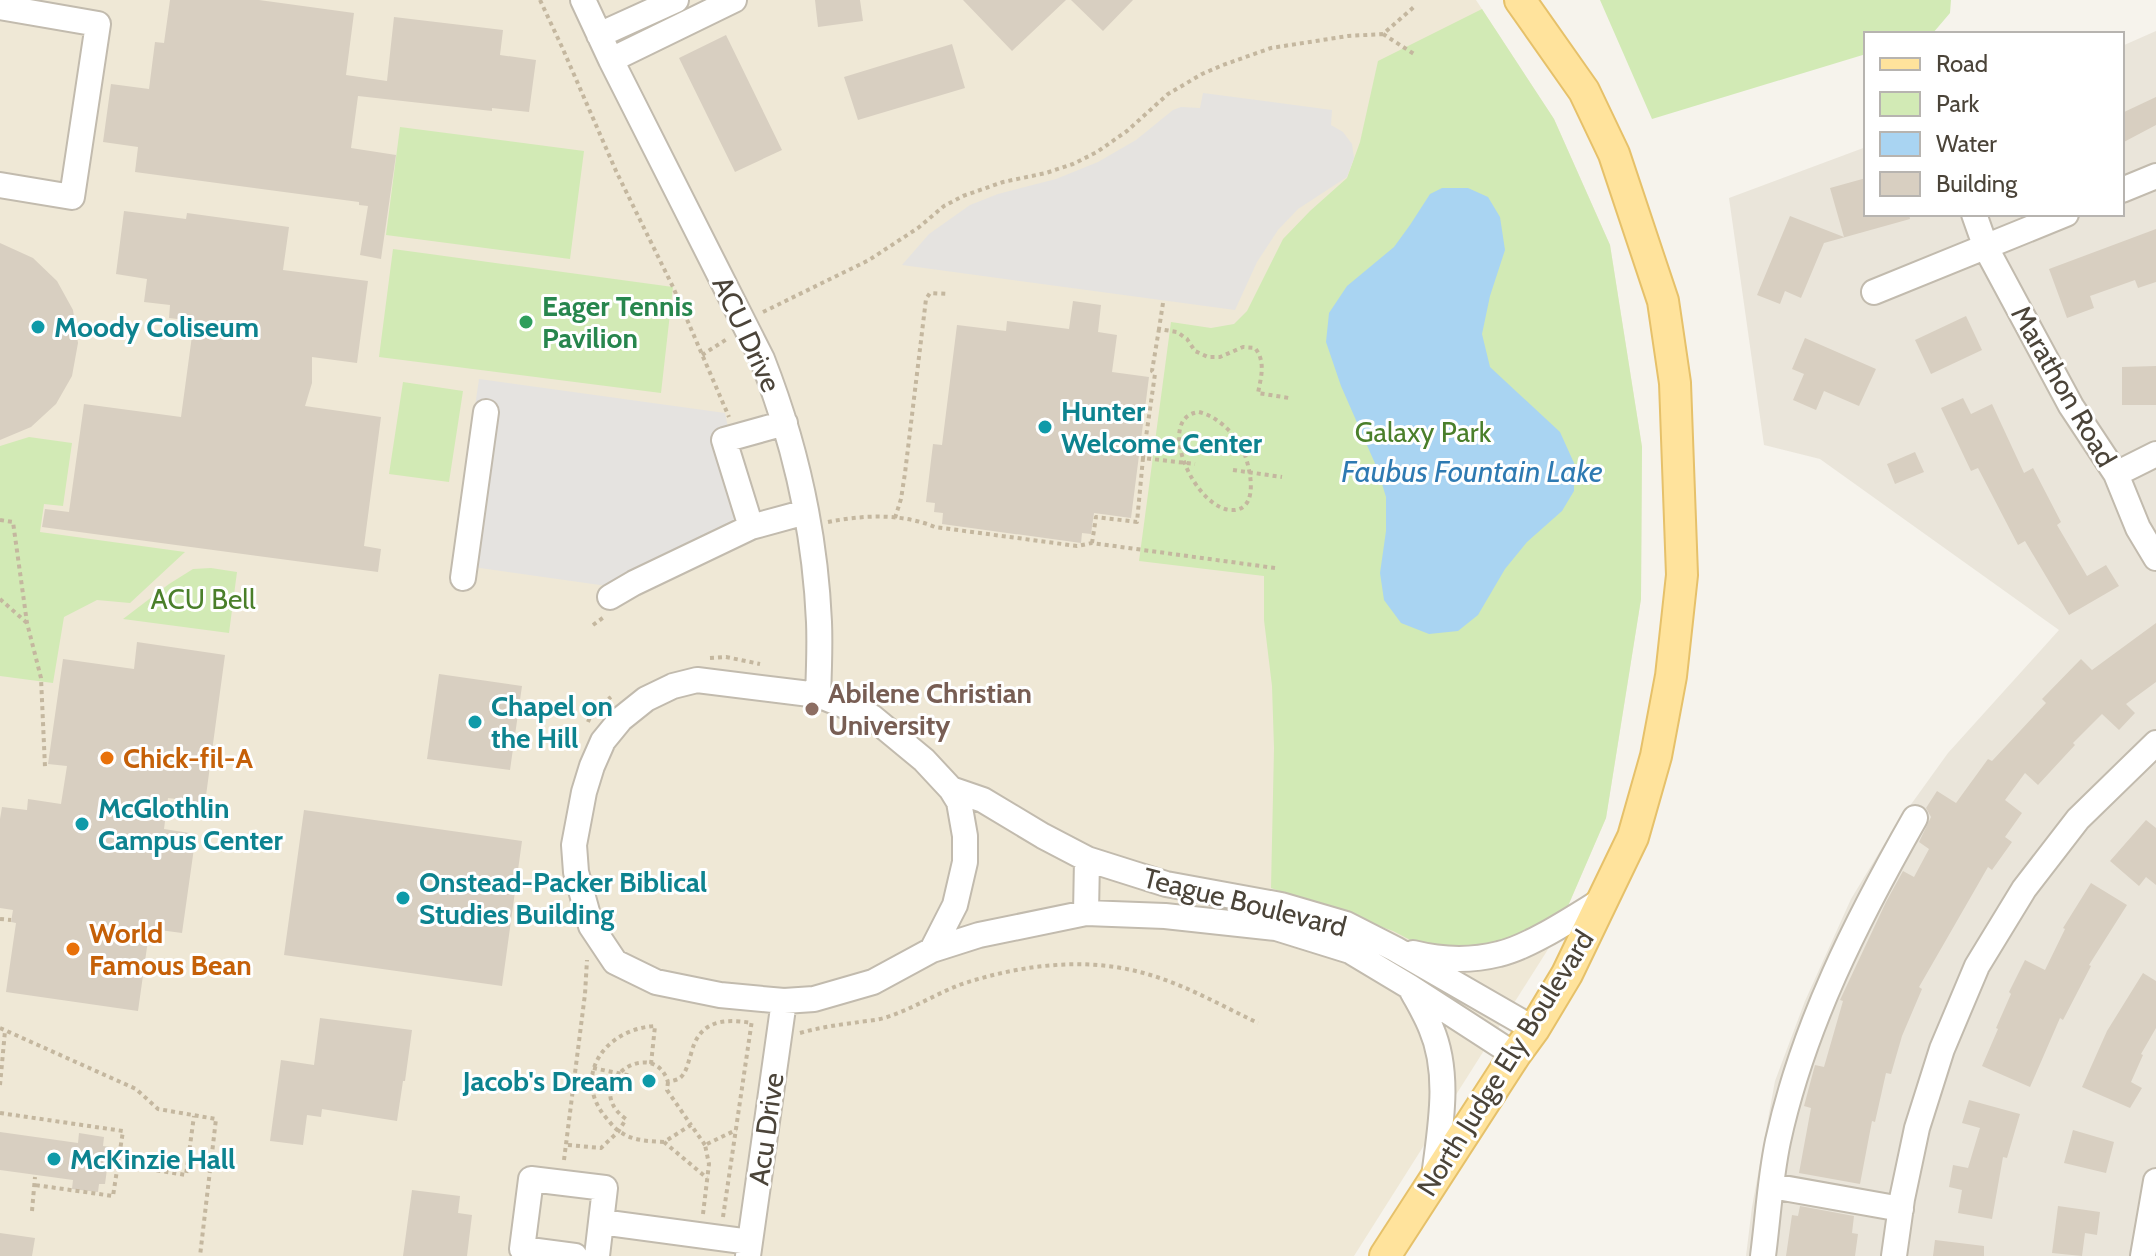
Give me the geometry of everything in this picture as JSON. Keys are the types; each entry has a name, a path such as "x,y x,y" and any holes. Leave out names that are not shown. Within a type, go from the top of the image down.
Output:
{"main road":[{"name":"North Judge Ely Boulevard","path":"1385,1256 1567,974 1633,837 1656,756 1671,676 1682,575 1675,383 1663,301 1614,154 1584,91 1520,0"}],"street":[{"name":"ACU Drive","path":"583,0 762,359 785,423 807,519 819,623 818,695"},
{"path":"599,35 676,0"},
{"path":"611,60 734,0"},
{"path":"0,7 98,24 72,197 0,185"},
{"path":"2124,189 2156,176"},
{"name":"Marathon Road","path":"1975,216 1986,248 2071,406 2116,474 2138,528 2156,558"},
{"path":"1874,292 2061,216"},
{"path":"463,578 486,412"},
{"path":"751,527 724,440 785,423"},
{"path":"2116,474 2156,454"},
{"path":"608,607 634,583 751,527 807,519"},
{"name":"Teague Boulevard","path":"932,950 955,905 965,862 965,836 959,802 924,760 872,717 818,695 697,680 673,686 646,699 621,719 603,741 581,805 574,845 576,872 591,926 615,962 656,982 720,995 784,1001 814,999 873,982 932,950 979,935 1086,913 1165,916 1276,928 1350,951 1515,1055"},
{"path":"1894,1256 1917,1128 1942,1049 1977,966 2024,889 2078,819 2156,743"},
{"name":"Teague Boulevard","path":"951,789 983,800 1087,859 1166,884 1281,905 1346,924 1534,1029"},
{"path":"1763,1256 1778,1144 1801,1059 1829,984 1867,902 1915,818"},
{"path":"1086,913 1087,859"},
{"path":"1395,949 1431,957 1462,959 1502,954 1536,939 1604,899"},
{"path":"1410,987 1433,1030 1441,1065 1442,1102 1434,1180"},
{"name":"Acu Drive","path":"749,1249 784,1001"},
{"path":"575,1256 522,1249 531,1179 605,1188 597,1256"},
{"path":"2143,1256 2156,1181"},
{"path":"1772,1186 1901,1209"},
{"path":"601,1222 749,1249"}],"path":[{"path":"540,0 622,184 673,287 730,419"},
{"path":"1383,34 1415,6"},
{"path":"702,355 768,308 869,260 918,228 944,206 963,196 1059,168 1097,152 1127,131 1168,94 1223,65 1271,48 1348,36 1383,34 1414,54"},
{"path":"895,518 905,473 926,299 930,293 949,294"},
{"path":"1092,543 1096,517 1137,522 1155,374 1152,371 1163,303"},
{"path":"1159,329 1177,332 1187,339 1195,351 1208,357 1220,357 1243,347 1255,348 1261,356 1262,369 1258,393 1289,398"},
{"path":"1199,412 1219,422 1237,440 1245,454 1249,472 1250,496 1244,507 1230,510 1216,504 1202,492 1183,463 1179,441 1188,415 1199,412"},
{"path":"1143,458 1195,464"},
{"path":"1233,470 1282,477"},
{"path":"807,519 895,518 935,527 1061,544 1077,546 1092,543 1275,568"},
{"path":"0,520 13,522 27,623 41,678 45,767"},
{"path":"0,599 27,623"},
{"path":"593,625 608,607"},
{"path":"703,658 726,657 770,666"},
{"path":"588,722 593,710 613,695"},
{"path":"0,919 11,920"},
{"path":"564,1160 588,958"},
{"path":"778,1039 820,1028 881,1020 957,986 994,974 1030,967 1075,965 1124,968 1149,974 1258,1023"},
{"path":"567,1145 601,1148 618,1132 626,1119 614,1108 611,1086 619,1072 634,1063 651,1064 664,1072 667,1090 705,1145 709,1164 703,1215 724,1217 755,998"},
{"path":"668,1082 682,1077 694,1043 706,1028 722,1021 752,1023"},
{"path":"651,1064 655,1026 621,1034 604,1048 593,1068 596,1103 618,1132 639,1140 664,1142 707,1178"},
{"path":"0,1085 3,1030 136,1089 158,1109 216,1119 200,1256"},
{"path":"593,1068 632,1076"},
{"path":"0,1113 123,1131 113,1196 35,1185"},
{"path":"117,1164 186,1175 194,1116"},
{"path":"664,1142 691,1125"},
{"path":"705,1145 736,1130"},
{"path":"32,1211 35,1177"}],"shaded area":[{"name":"Abilene Christian University","path":"0,0 1476,0 1554,119 1610,245 1642,447 1641,599 1606,818 1552,943 1354,1256 0,1256"},
{"path":"2156,31 2156,1256 1746,1256 1775,1081 1805,1001 1851,899 1894,828 1948,753 2059,630 1820,459 1764,445 1729,198 1864,148 1864,216 2124,216 2124,45"},
{"path":"1203,93 1332,110 1331,125 1343,132 1352,144 1354,158 1347,177 1298,209 1278,230 1257,262 1235,310 902,265 929,234 970,205 998,194 1056,179 1098,162 1136,140 1173,110 1181,107 1200,108"},
{"path":"479,379 725,413 748,525 607,586 452,564"}],"green space":[{"path":"1600,0 1951,0 1950,13 1934,32 1864,32 1864,55 1652,119"},
{"name":"Galaxy Park","path":"1482,9 1554,119 1610,245 1642,447 1641,599 1606,818 1568,906 1527,931 1484,947 1447,950 1416,943 1393,931 1271,888 1274,748 1272,686 1264,620 1264,576 1139,561 1171,322 1211,328 1234,324 1247,311 1283,239 1347,178 1360,142 1378,61"},
{"name":"Eager Tennis Pavilion","path":"400,127 584,151 570,259 386,235"},
{"name":"Eager Tennis Pavilion","path":"393,249 673,287 661,393 379,357"},
{"path":"403,382 463,391 449,482 389,474"},
{"path":"29,437 72,443 63,506 44,504 40,532 185,552 130,603 97,600 64,617 53,683 0,676 0,446"},
{"name":"ACU Bell","path":"193,569 237,572 229,633 123,619"}],"water":[{"name":"Faubus Fountain Lake","path":"1442,188 1468,188 1488,197 1500,217 1505,250 1482,334 1490,367 1560,432 1574,463 1574,491 1562,511 1527,542 1505,569 1478,615 1458,631 1429,634 1401,623 1384,600 1380,573 1386,531 1386,497 1326,342 1329,313 1347,286 1394,247 1430,194"}],"building":[{"path":"170,0 259,0 354,13 346,75 387,81 394,17 503,30 500,55 536,60 529,112 492,108 492,111 358,96 351,148 396,155 381,259 360,255 368,206 359,205 359,202 135,172 138,147 103,142 111,84 149,89 155,42 164,43"},
{"path":"815,0 860,0 863,21 818,27"},
{"path":"963,0 1066,0 1012,51"},
{"path":"1071,0 1133,0 1103,31"},
{"path":"726,35 782,150 735,172 679,58"},
{"path":"952,44 965,88 858,120 844,77"},
{"path":"2156,97 2156,125 2124,142 2124,112"},
{"path":"1864,179 1864,216 1909,216 1910,219 1824,243 1801,298 1785,291 1780,304 1757,295 1790,216 1844,237 1830,188"},
{"path":"124,211 186,219 187,213 289,227 283,270 368,281 357,363 312,357 312,383 305,406 381,417 364,546 381,549 378,572 42,527 45,509 69,512 84,404 181,417 194,321 169,318 170,305 144,302 147,279 116,274"},
{"path":"2156,229 2156,282 2138,288 2135,280 2090,296 2094,308 2067,318 2049,269"},
{"name":"Moody Coliseum","path":"0,243 33,258 57,281 73,310 78,343 72,376 56,404 31,427 0,440"},
{"name":"Hunter Welcome Center","path":"1073,301 1101,305 1098,332 1117,335 1112,372 1149,377 1131,518 1094,513 1091,534 1082,533 1081,543 942,524 943,513 934,512 935,503 926,502 933,444 942,445 957,325 1006,331 1007,321 1069,329"},
{"path":"1966,316 1982,350 1931,374 1915,340"},
{"path":"1805,338 1876,369 1859,406 1824,391 1816,410 1793,400 1804,374 1792,369"},
{"path":"2156,366 2156,405 2122,405 2122,367"},
{"path":"1963,398 1971,414 1992,404 2024,473 2033,468 2061,522 2057,525 2087,576 2106,565 2119,586 2069,615 2025,541 2018,545 1978,468 1971,471 1941,408"},
{"path":"1915,452 1924,472 1895,484 1887,464"},
{"path":"2156,623 2156,682 2126,704 2135,713 2119,730 2102,714 2038,785 2025,773 2005,800 2022,813 2005,837 2012,842 1992,870 1988,867 1919,987 1922,989 1902,1036 1891,1074 1886,1073 1875,1122 1872,1121 1860,1184 1799,1173 1811,1108 1804,1106 1815,1065 1824,1067 1843,1001 1840,1000 1886,902 1903,871 1914,877 1929,849 1919,842 1931,817 1926,808 1937,791 1956,803 1988,759 1992,761 2046,703 2042,699 2081,659 2092,670"},
{"name":"McGlothlin Campus Center","path":"137,642 225,655 205,803 168,798 164,829 196,834 182,933 152,929 138,1011 6,992 16,923 11,922 13,910 0,908 2,807 27,810 28,799 61,804 67,766 48,764 63,659 134,669"},
{"name":"Chapel on the Hill","path":"439,674 522,686 510,770 427,759"},
{"name":"Onstead-Packer Biblical Studies Building","path":"304,810 522,841 502,986 284,955"},
{"path":"2146,820 2156,828 2156,885 2146,877 2139,886 2110,861"},
{"path":"2091,883 2127,905 2089,965 2063,1020 2060,1018 2030,1087 1982,1066 2011,994 2009,992 2025,960 2045,970 2063,928"},
{"path":"2143,973 2156,981 2156,1028 2141,1054 2131,1082 2142,1088 2130,1108 2082,1087 2107,1031"},
{"path":"320,1018 412,1030 397,1121 322,1109 321,1117 307,1115 303,1145 270,1141 281,1060 314,1065"},
{"path":"1969,1100 2020,1114 2007,1158 2003,1157 1992,1219 1958,1213 1962,1190 1949,1187 1953,1165 1968,1168 1980,1128 1962,1123"},
{"path":"2073,1130 2114,1142 2106,1173 2064,1163"},
{"name":"McKinzie Hall","path":"0,1132 78,1143 79,1133 104,1137 103,1146 110,1147 105,1184 99,1184 98,1192 72,1189 73,1180 0,1170"},
{"path":"412,1190 460,1196 458,1213 472,1215 467,1256 403,1256"},
{"path":"1800,1206 1854,1216 1852,1233 1858,1234 1855,1256 1786,1256 1792,1215 1798,1216"},
{"path":"2058,1206 2100,1212 2097,1235 2085,1233 2082,1256 2052,1253"},
{"path":"0,1233 35,1238 32,1256 0,1256"},
{"path":"1935,1240 1984,1246 1984,1256 1933,1256"}],"place":[{"name":"Eager Tennis Pavilion","path":"526,322"},
{"name":"Moody Coliseum","path":"38,327"},
{"name":"Hunter Welcome Center","path":"1045,427"},
{"name":"Abilene Christian University","path":"812,709"},
{"name":"Chapel on the Hill","path":"475,722"},
{"name":"Chick-fil-A","path":"107,758"},
{"name":"McGlothlin Campus Center","path":"82,824"},
{"name":"Onstead-Packer Biblical Studies Building","path":"403,898"},
{"name":"World Famous Bean","path":"73,949"},
{"name":"Jacob's Dream","path":"649,1081"},
{"name":"McKinzie Hall","path":"54,1159"}]}
